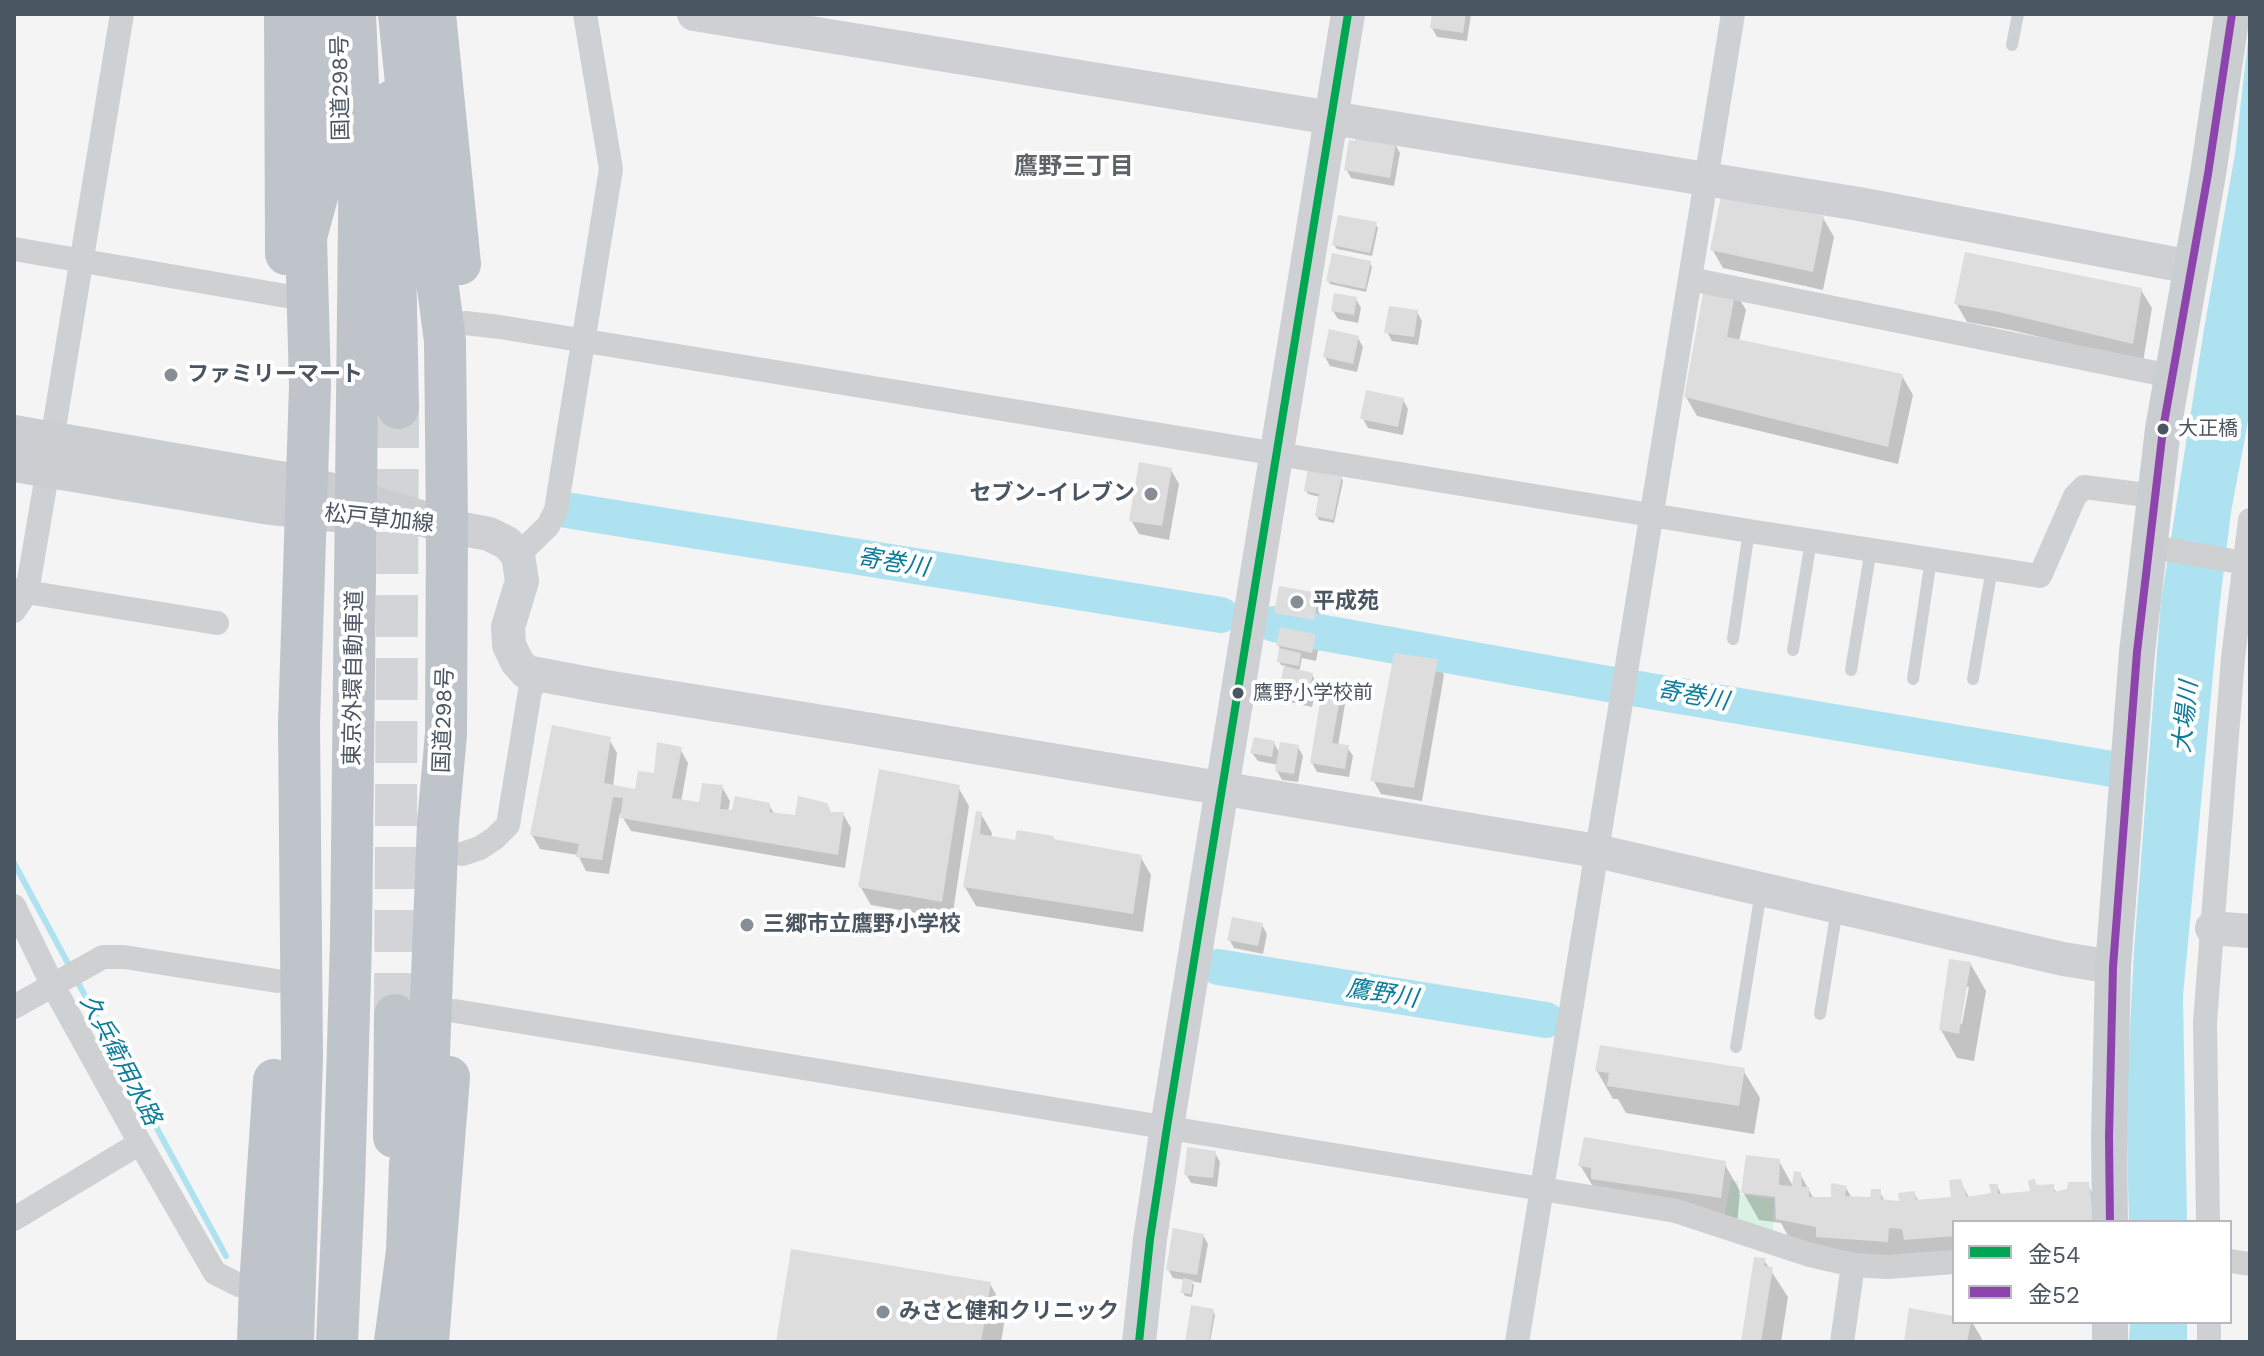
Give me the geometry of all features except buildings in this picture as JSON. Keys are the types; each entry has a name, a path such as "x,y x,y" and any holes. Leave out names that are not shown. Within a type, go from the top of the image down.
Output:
{"highway":[{"path":"285,14 286,296 289,332 297,369 326,394"},
{"path":"293,1342 302,1057 315,949 323,253 318,14"},
{"name":"国道298号","path":"302,1057 299,724 308,498 326,394 306,237 342,105 340,14"},
{"name":"東京外環自動車道","path":"337,1342 351,941 360,145 355,14"},
{"name":"東京外環自動車道","path":"364,1342 375,941 379,130 374,14"},
{"name":"国道298号","path":"392,14 398,408"},
{"path":"386,1342 403,1007 422,787 425,455 419,247 399,14"},
{"path":"435,14 455,332"},
{"name":"国道298号","path":"392,101 430,228 455,332 447,526 446,734 438,823 429,1054 410,1164 407,1251 395,1342"},
{"path":"428,1342 455,1011 462,854 446,734"},
{"path":"258,1342 278,995 281,811 283,799 300,786"},
{"path":"403,1007 410,1164"},
{"path":"318,1342 330,1012"}],"main road":[{"path":"2110,1220 2113,967 2128,754 2158,548 2154,496 2232,14"},
{"name":"松戸草加線","path":"14,433 38,458 308,498 447,526"}],"street":[{"path":"122,14 83,260 38,458 18,598 217,623"},
{"path":"518,555 548,526 556,510 611,169 585,14"},
{"path":"694,14 1707,178 2191,267"},
{"path":"1139,1342 1167,1127 1348,14"},
{"path":"1517,1342 1733,14"},
{"path":"14,249 286,296"},
{"path":"1690,279 2171,376"},
{"path":"455,332 500,327 2040,576 2075,496 2084,487 2154,496"},
{"path":"2208,1220 2205,1022 2233,658 2242,563 2250,520"},
{"path":"447,526 489,534 507,543 518,555 522,581 508,627 509,645 526,672 539,676 1597,851 2063,959 2113,967"},
{"path":"2158,548 2242,563"},
{"path":"462,854 480,848 508,825 530,691 539,676"},
{"path":"14,906 52,984 215,1273 239,1285 260,1286"},
{"path":"2212,928 2250,931"},
{"path":"14,1007 103,957 124,957 277,981"},
{"path":"455,1011 1676,1211 1810,1255 1853,1265 1887,1267 1952,1262"},
{"path":"14,1219 140,1143"},
{"path":"1842,1342 1853,1265"}],"lane":[{"path":"2012,45 2018,14"},
{"path":"1733,639 1749,531"},
{"path":"1793,650 1811,541"},
{"path":"1851,670 1871,549"},
{"path":"1913,679 1931,559"},
{"path":"1973,679 1992,568"},
{"path":"1736,1047 1761,888"},
{"path":"1820,1014 1837,906"}],"green space":[{"path":"1731,1181 1739,1181 1738,1194 1774,1199 1773,1239 1723,1223"}],"water":[{"name":"大場川","path":"2250,22 2250,411 2231,512 2219,610 2183,996 2187,1220 2129,1220 2126,1103 2134,950 2161,601 2235,154"},
{"path":"2130,1324 2187,1324 2187,1342 2129,1342"}],"waterway":[{"name":"寄巻川","path":"566,510 1221,615"},
{"name":"寄巻川","path":"1274,624 2112,769"},
{"name":"久兵衛用水路","path":"14,863 71,969"},
{"name":"鷹野川","path":"1218,967 1546,1020"},
{"name":"久兵衛用水路","path":"76,979 226,1256"}],"tunnel":[{"path":"395,1015 398,408"}],"transit line":[{"name":"金54","path":"1139,1342 1167,1127 1348,14"},
{"name":"金52","path":"2110,1220 2113,967 2137,652 2163,429 2208,174 2232,14"}],"place":[{"name":"ファミリーマート","path":"171,375"},
{"name":"大正橋","path":"2163,429"},
{"name":"セブン-イレブン","path":"1151,494"},
{"name":"平成苑","path":"1297,602"},
{"name":"鷹野小学校前","path":"1238,693"},
{"name":"三郷市立鷹野小学校","path":"747,925"},
{"name":"みさと健和クリニック","path":"883,1312"}],"district":[{"name":"鷹野三丁目","path":"1074,167"}]}
